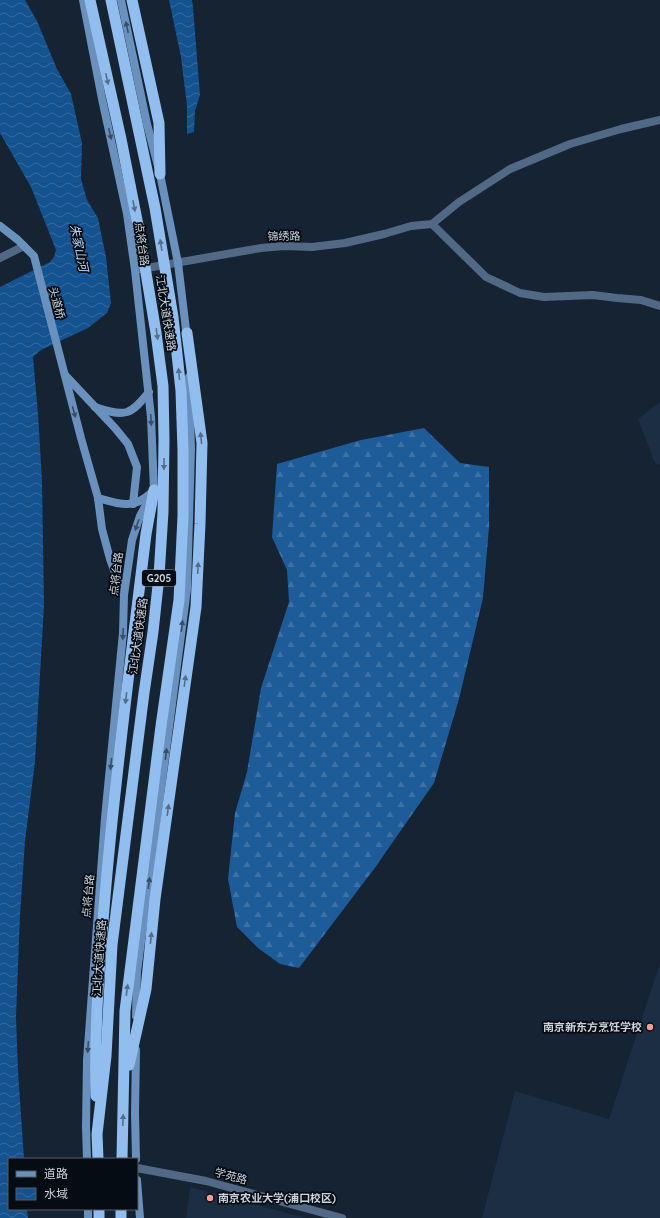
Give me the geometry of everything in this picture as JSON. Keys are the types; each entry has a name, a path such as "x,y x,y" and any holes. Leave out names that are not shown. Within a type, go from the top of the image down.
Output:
{"highway":[{"name":"江北大道快速路","path":"90,0 121,140 156,333 163,386 164,440 163,512 159,576 112,946 106,1056 97,1134 98,1158"},
{"name":"江北大道快速路","path":"111,0 155,208 173,317 181,391 183,450 183,516 179,600 161,726 125,1011 122,1158"},
{"path":"132,0 159,123 160,174"},
{"path":"124,1087 146,989 155,899 196,607 202,443 187,332"},
{"path":"97,1134 95,1060 98,976 110,840 146,534 154,490"}],"main road":[{"name":"点将台路","path":"83,0 102,99 127,214 149,392 154,490 140,516 132,540 124,595 123,633 105,818 87,1060 87,1158"},
{"path":"121,0 147,124 160,174 178,263 187,332 191,449 187,589 137,972 135,1113 136,1158"},
{"path":"0,226 24,246"},
{"name":"头道桥","path":"24,246 34,256 98,498 102,529 110,559 124,595"},
{"path":"64,374 115,428 128,444 137,467 133,504"},
{"path":"94,407 111,412 127,412 137,405 149,392"},
{"path":"98,498 116,504 133,504 145,498 154,490"},
{"path":"138,1193 140,1218"}],"street":[{"path":"660,120 621,129 570,144 510,169 459,202 432,224 486,277 520,294 544,297 593,295 641,300 660,306"},
{"name":"锦绣路","path":"135,270 178,263 229,252 284,246 312,247 345,243 411,226 432,224"},
{"path":"0,258 24,246"},
{"name":"学苑路","path":"138,1168 206,1181 342,1218"}],"shaded area":[{"path":"660,402 660,465 655,463 638,419"},
{"name":"南京新东方烹饪学校","path":"660,963 660,1218 482,1218 515,1091 609,1119"},
{"name":"南京农业大学(浦口校区)","path":"190,1187 272,1209 306,1218 186,1218"}],"green space":[{"path":"424,428 460,463 489,467 489,527 483,598 459,699 434,783 374,869 299,968 280,964 258,948 237,927 228,879 235,813 247,772 261,688 289,602 287,570 272,537 277,464 361,440"}],"water":[{"name":"朱家山河","path":"0,0 25,0 37,21 57,69 71,94 82,143 81,179 87,200 98,218 106,257 111,303 107,313 88,328 41,350 33,357 42,481 44,605 35,762 25,841 16,1017 24,1158 8,1158 8,1210 27,1210 28,1218 0,1218 0,287 50,262 54,257 56,250 31,187 0,133"},
{"path":"169,0 192,0 193,7 200,95 195,111 194,132 187,134 187,106 181,57"}],"place":[{"name":"南京新东方烹饪学校","path":"650,1027"},
{"name":"南京农业大学(浦口校区)","path":"210,1198"}]}
